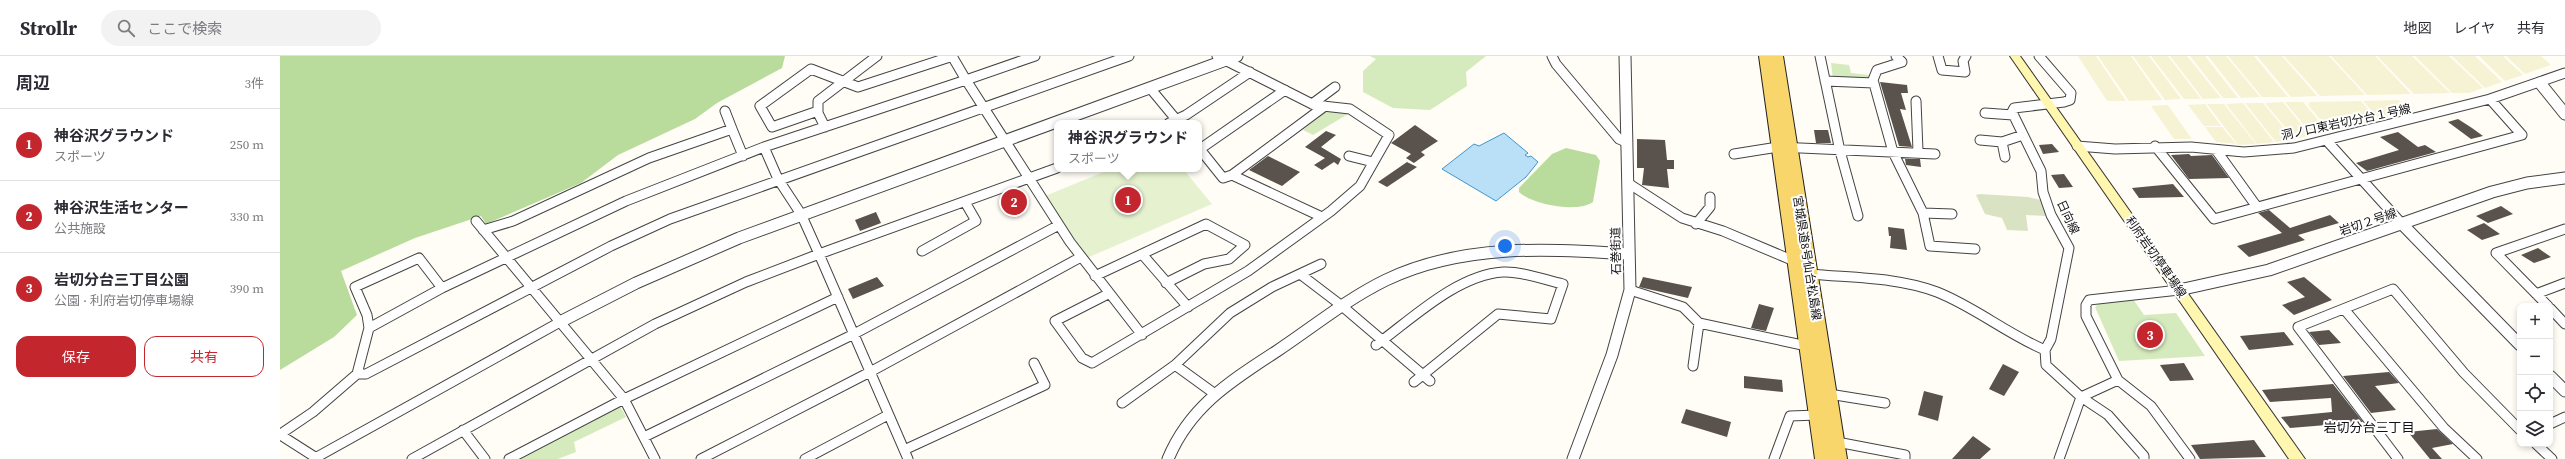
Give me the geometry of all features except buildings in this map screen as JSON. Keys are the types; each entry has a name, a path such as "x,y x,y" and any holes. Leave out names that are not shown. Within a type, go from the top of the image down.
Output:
{"main road":[{"name":"宮城県道8号仙台松島線","path":"1765,56 1810,274 1840,459"},
{"name":"宮城県道8号仙台松島線","path":"1777,56 1794,261 1823,459"},
{"name":"利府岩切停車場線","path":"2014,56 2297,459"}],"street":[{"path":"825,127 818,111 818,101 877,56"},
{"path":"818,111 772,127 760,106 811,69 858,87 953,56 966,80 1059,225 1108,294 1142,335"},
{"path":"369,328 442,288 626,201 764,148 1035,56"},
{"path":"357,374 366,374 611,246 664,222 778,179 1129,56"},
{"path":"1061,120 1150,88 1221,58 1237,56"},
{"path":"1552,56 1556,64 1620,139 1626,142"},
{"name":"石巻街道","path":"1573,459 1606,376 1624,319 1630,290 1626,142 1626,56"},
{"path":"1820,56 1840,151 1858,216"},
{"path":"1896,56 1902,62 1877,70 1874,83 1893,152 1923,213 1930,246 1975,249"},
{"path":"1938,56 1942,70 1964,72 1964,61 1966,56"},
{"path":"1985,113 2013,115 2012,112 2014,108 2063,103 2070,100 2072,93 2039,56"},
{"path":"1108,294 1055,321 1082,358 1095,363 1248,271 1322,217 1358,188 1389,134 1350,109 1312,104 1221,58"},
{"path":"1178,120 1250,72"},
{"name":"洞ノ口東岩切分台１号線","path":"2077,146 2115,149 2155,146 2244,152 2286,149 2327,141 2490,99 2540,83 2565,73"},
{"path":"1825,81 1874,83"},
{"path":"2540,83 2565,114"},
{"path":"1312,104 1335,87"},
{"path":"1150,88 1174,120"},
{"path":"1202,146 1285,90"},
{"path":"2155,146 2214,219 2522,135 2490,99"},
{"path":"1916,102 1918,151"},
{"path":"1202,152 1223,178 1232,175 1325,106"},
{"path":"725,112 743,156"},
{"name":"日向線","path":"2013,115 2041,172 2043,192 2051,215 2069,248 2069,257 2051,339 2045,350"},
{"path":"442,288 419,258 355,288 367,315 369,328 357,374 313,412 282,433 282,436 318,458 560,322 671,267 801,214 1054,122"},
{"path":"483,230 513,221 650,158 732,130"},
{"path":"1980,140 2002,142 2023,135"},
{"path":"2327,141 2403,225 2517,342"},
{"path":"2002,142 2005,157"},
{"path":"764,148 778,179 801,214 906,454 1045,386 1034,363"},
{"path":"1734,154 1750,154 1784,148 1840,151 1918,151 1935,154"},
{"path":"2216,150 2257,207"},
{"path":"1349,156 1373,162"},
{"path":"412,459 591,358 715,296 819,254 1054,169"},
{"path":"1232,175 1322,217"},
{"name":"岩切２号線","path":"2179,290 2198,288 2269,270 2403,225 2492,192 2527,183 2565,178"},
{"path":"1628,184 1682,218 1723,232 1794,261"},
{"path":"1696,224 1710,207 1710,197"},
{"path":"922,251 976,221 965,202"},
{"path":"1923,213 1952,214"},
{"path":"476,222 624,399 656,459"},
{"path":"1095,276 1206,224 1245,245 1229,259 1204,264 1166,283"},
{"path":"644,437 854,334 1059,225"},
{"path":"2545,303 2496,253 2565,228"},
{"path":"1168,459 1175,441 1190,417 1215,394 1342,306 1393,277 1416,268 1456,258 1505,251 1547,250 1629,254"},
{"path":"1142,254 1188,308"},
{"path":"701,459 870,372 1081,257"},
{"path":"1122,403 1175,365 1230,313 1262,293 1321,264"},
{"path":"1378,342 1460,284 1473,277 1505,272 1563,284 1551,319 1506,313 1498,314 1417,379"},
{"path":"1300,274 1342,306 1417,379 1430,381"},
{"path":"1810,274 1902,284 1936,292 1977,312 2032,346 2045,350 2046,365 2081,397 2108,414 2144,456 2144,459"},
{"path":"2536,294 2565,282"},
{"path":"2398,459 2298,327 2393,289 2464,373 2517,427"},
{"path":"1630,290 1683,307 1699,323 1775,341 1806,346"},
{"path":"2179,290 2089,300 2086,305 2086,316 2118,380 2151,406 2190,459"},
{"path":"510,459 624,399 838,297"},
{"path":"2344,309 2444,428 2477,459"},
{"path":"2553,311 2565,324"},
{"path":"1693,366 1699,323"},
{"path":"1175,365 1215,394"},
{"path":"2553,379 2565,391"},
{"path":"2059,459 2081,397 2118,380"},
{"path":"1829,394 1885,403"},
{"path":"1774,459 1790,416 1817,414"},
{"path":"805,459 888,415"},
{"path":"2553,423 2565,417"},
{"path":"463,430 485,459"},
{"path":"1837,442 1905,455 1905,459"},
{"path":"2539,447 2552,459"}],"shaded area":[{"path":"2078,56 2096,56 2126,101 2107,101"},
{"path":"2098,56 2131,56 2162,100 2129,101"},
{"path":"2133,56 2149,56 2181,99 2165,100"},
{"path":"2151,56 2168,56 2201,99 2184,99"},
{"path":"2170,56 2187,56 2221,98 2203,99"},
{"path":"2190,56 2205,56 2238,98 2223,98"},
{"path":"2208,56 2226,56 2260,97 2241,98"},
{"path":"2228,56 2254,56 2288,97 2262,97"},
{"path":"2257,56 2282,56 2317,96 2291,97"},
{"path":"2284,56 2329,56 2365,95 2320,96"},
{"path":"2331,56 2375,56 2411,94 2367,95"},
{"path":"2377,56 2412,56 2450,93 2414,94"},
{"path":"2415,56 2449,56 2483,88 2469,93 2452,93"},
{"path":"2452,56 2475,56 2502,82 2485,88"},
{"path":"2479,56 2503,56 2523,75 2505,81"},
{"path":"2506,56 2541,56 2551,65 2525,74"},
{"path":"2399,100 2410,113 2379,119 2363,101"},
{"path":"2361,101 2377,120 2330,131 2308,105 2310,104 2308,102"},
{"path":"2283,102 2310,135 2295,139 2265,103"},
{"path":"2285,102 2303,102 2328,132 2312,135"},
{"path":"2243,103 2274,142 2257,144 2226,104"},
{"path":"2245,103 2263,103 2293,139 2276,142"},
{"path":"2205,104 2221,126 2204,126 2188,105"},
{"path":"2207,104 2224,104 2256,144 2238,145"},
{"path":"2168,105 2192,139 2174,139 2151,106"},
{"path":"2205,127 2222,127 2236,144 2216,142"}],"green space":[{"path":"280,56 785,56 782,68 717,103 695,119 618,155 581,183 486,224 481,216 415,238 341,271 357,315 334,337 280,370"},
{"path":"1370,56 1486,56 1466,72 1467,86 1430,110 1393,108 1363,92 1363,71 1376,59"},
{"path":"1831,63 1849,65 1851,73 1869,75 1869,80 1833,79"},
{"path":"1329,109 1348,114 1313,135 1303,130"},
{"path":"1566,148 1596,155 1600,161 1593,202 1577,207 1555,206 1534,201 1525,197 1519,192 1519,188 1552,154"},
{"path":"1104,172 1185,172 1212,204 1087,258 1045,196"},
{"path":"1976,195 2028,197 2041,200 2046,216 2026,215 2028,231 2007,230 2002,218 1985,214"},
{"path":"2133,299 2144,315 2176,313 2205,356 2119,361 2095,307 2102,301"},
{"path":"620,406 626,417 574,442 576,452 558,459 519,459"}],"water":[{"path":"1504,133 1528,153 1525,155 1528,157 1531,156 1538,162 1526,177 1496,201 1442,169 1474,144 1479,146"}],"place":[{"name":"神谷沢グラウンド","path":"1128,200"},
{"name":"神谷沢生活センター","path":"1014,202"},
{"name":"岩切分台三丁目公園","path":"2150,335"}],"district":[{"name":"岩切分台三丁目","path":"2369,427"}]}
